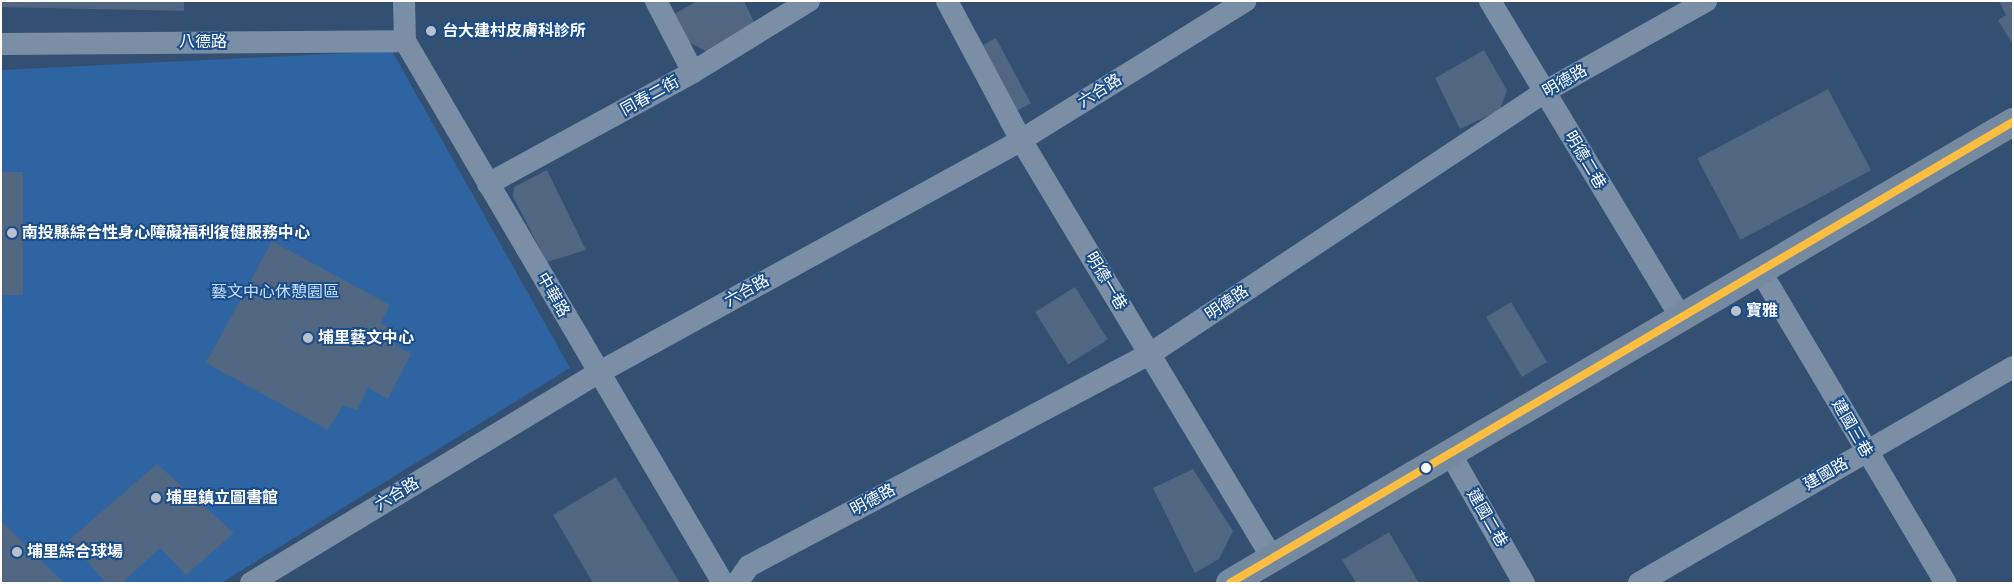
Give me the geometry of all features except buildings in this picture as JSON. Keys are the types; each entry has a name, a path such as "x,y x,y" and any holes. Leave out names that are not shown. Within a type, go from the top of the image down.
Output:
{"street":[{"name":"中華路","path":"404,1 405,41 598,373 723,583"},
{"path":"656,1 693,72"},
{"name":"同春二街","path":"488,184 693,72 809,1"},
{"name":"六合路","path":"251,583 598,373 1021,140 1245,1"},
{"name":"明德二巷","path":"1490,1 1681,318"},
{"name":"明德路","path":"737,583 749,566 1150,354 1544,92 1706,1"},
{"name":"明德一巷","path":"952,3 1021,140 1272,557"},
{"name":"八德路","path":"1,44 405,41"},
{"path":"1230,583 2013,122"},
{"name":"建國三巷","path":"1761,272 1865,451 1946,583"},
{"name":"建國路","path":"1639,583 2013,367"},
{"name":"建國二巷","path":"1450,453 1524,583"}],"green space":[{"name":"藝文中心休憩園區","path":"392,51 570,368 221,583 1,583 1,70"}],"transit line":[{"path":"1230,583 2013,122"}],"place":[{"name":"台大建村皮膚科診所","path":"431,31"},
{"name":"南投縣綜合性身心障礙福利復健服務中心","path":"12,233"},
{"name":"寶雅","path":"1736,311"},
{"name":"埔里藝文中心","path":"308,338"},
{"name":"埔里鎮立圖書館","path":"156,498"},
{"name":"埔里綜合球場","path":"17,552"}]}
